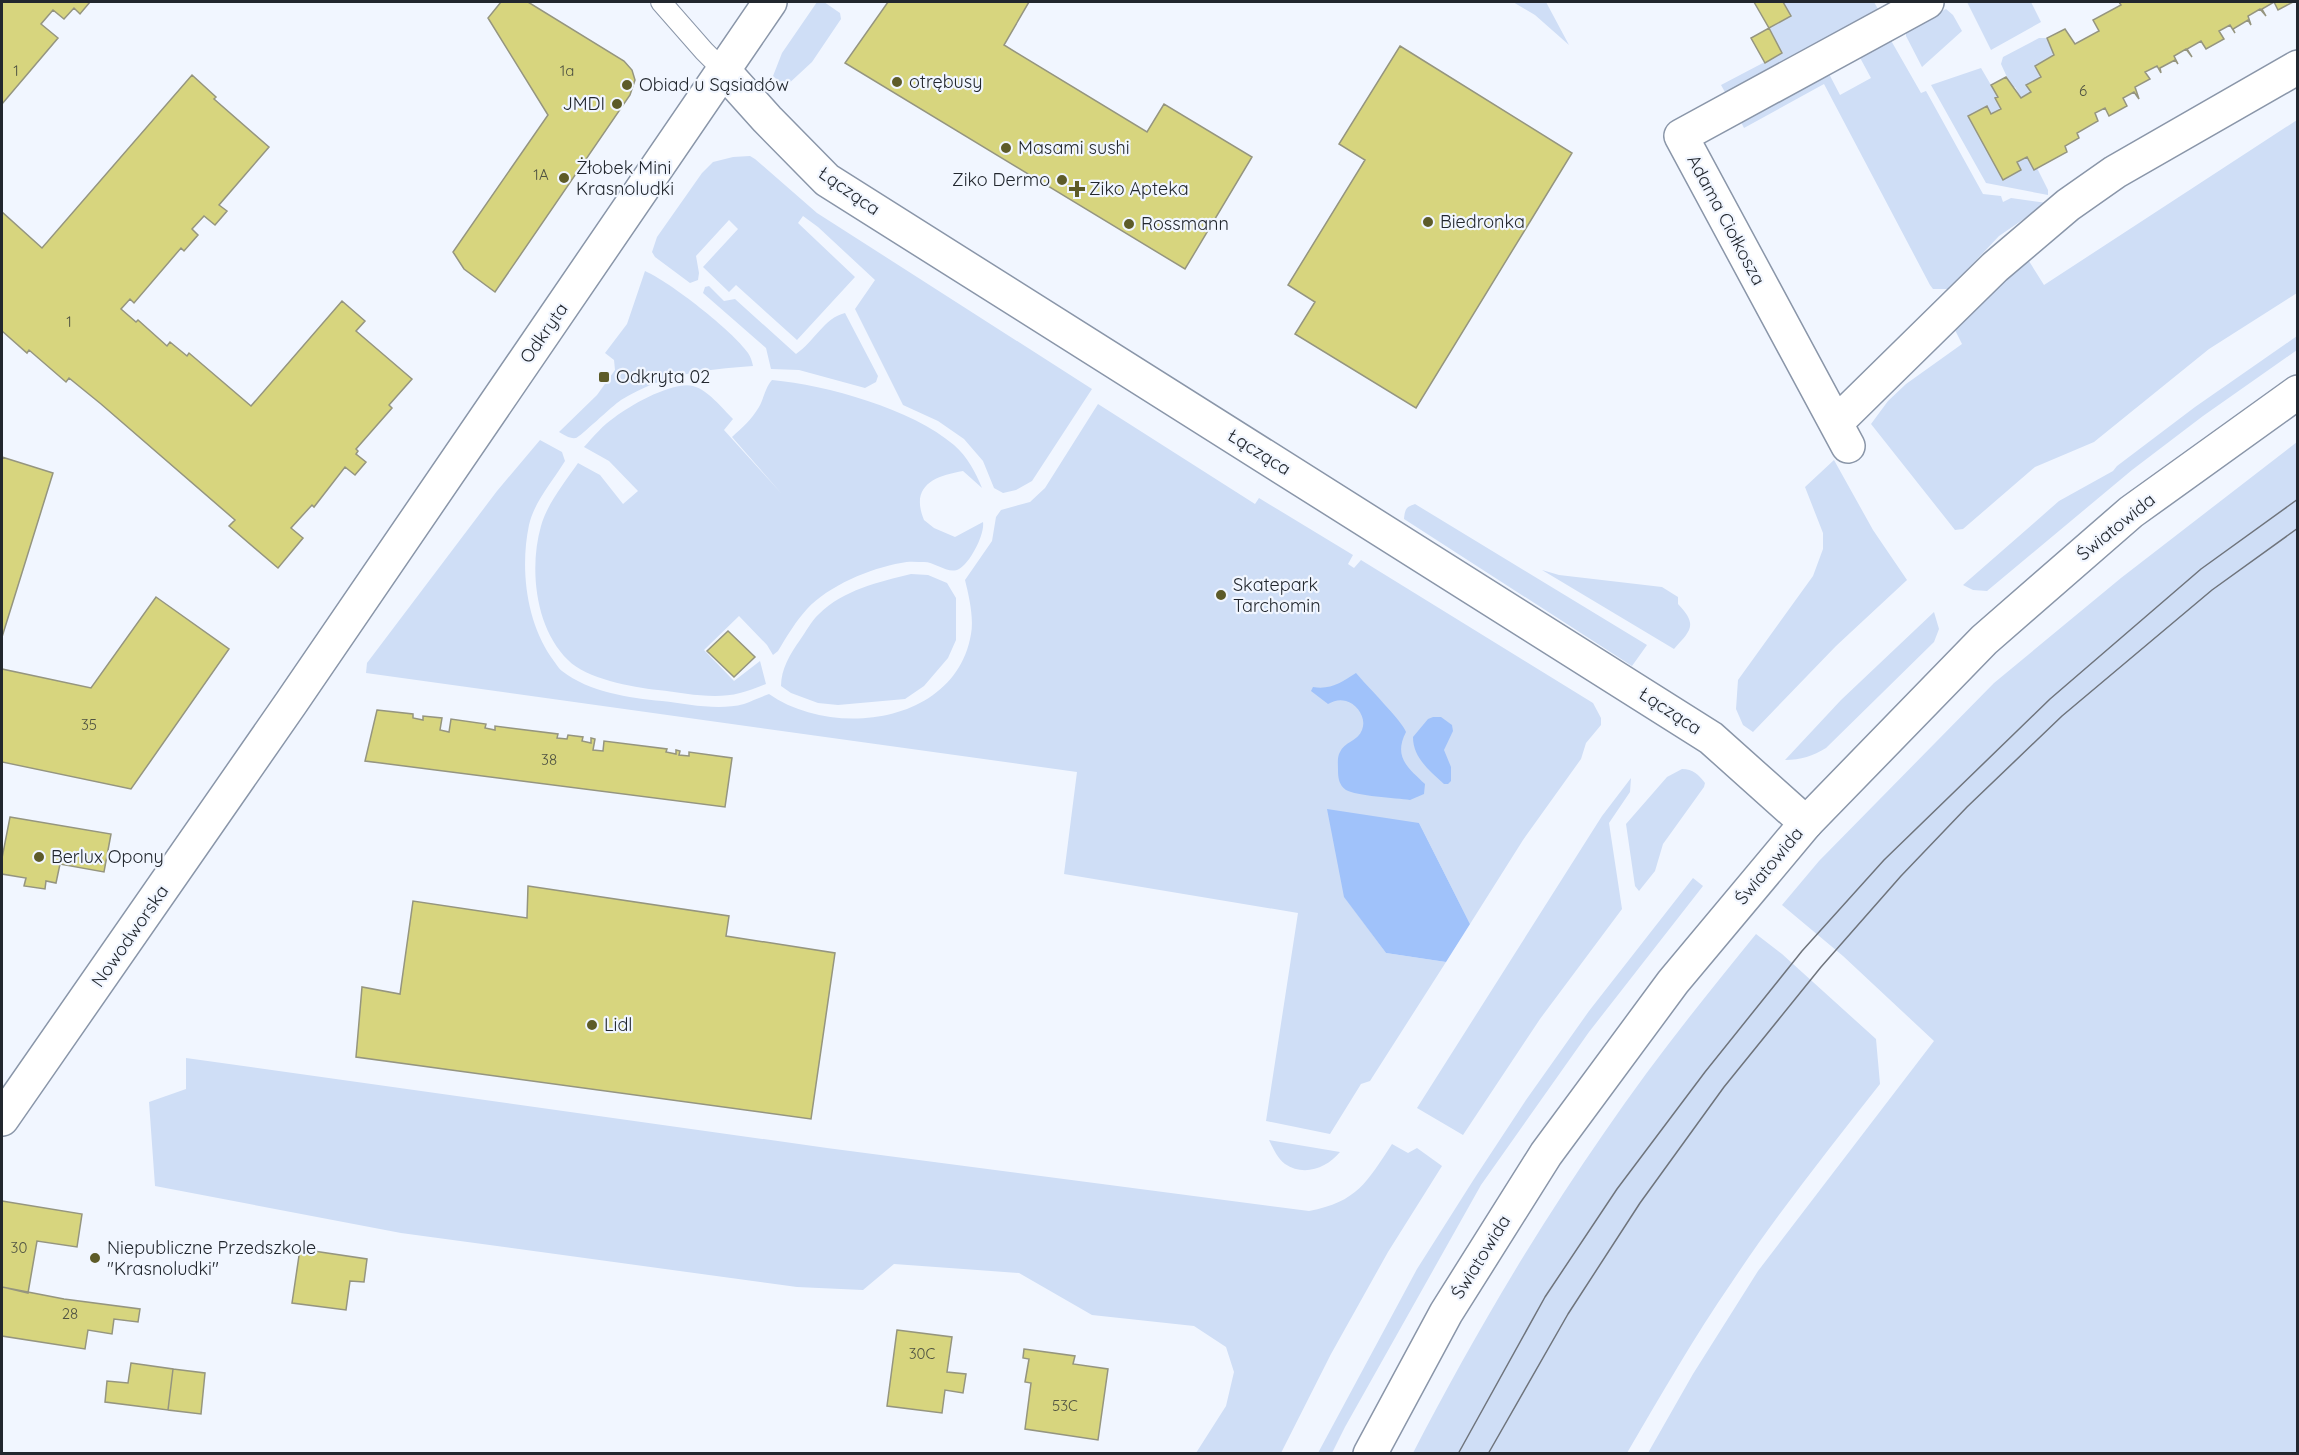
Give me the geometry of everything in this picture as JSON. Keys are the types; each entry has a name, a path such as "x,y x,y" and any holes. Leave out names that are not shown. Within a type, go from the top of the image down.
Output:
{"street":[{"name":"Odkryta","path":"318,663 770,2"},
{"name":"Adama Ciołkosza","path":"1927,2 1681,136 1842,434 1877,381 1995,267 2068,205 2115,172 2298,67"},
{"name":"Łącząca","path":"723,70 774,127 827,180 1711,738 1806,823"},
{"name":"Światowida","path":"1370,1454 1446,1313 1546,1154 1673,982 1806,823 1984,640 2131,512 2298,392"},
{"name":"Nowodworska","path":"2,1119 318,663"}],"lane":[{"path":"661,2 723,70"}],"shaded area":[{"path":"817,2 824,2 840,13 841,19 812,62 785,87 773,76 782,53"},
{"path":"1513,2 1546,2 1569,45 1535,15"},
{"path":"1783,2 1874,2 1878,9 1726,94 1721,85 1782,53 1769,28 1791,16"},
{"path":"1967,2 2031,2 2041,22 1991,50"},
{"path":"1946,9 1953,15 1962,31 1922,67 1906,36 1906,29"},
{"path":"1889,37 1921,93 1926,91 1983,194 2001,196 2003,202 2011,198 2047,203 1999,236 1949,289 1933,289 1930,285 1824,84 1744,128 1739,118 1827,70 1840,95 1871,78 1858,54"},
{"path":"2039,38 2047,38 2054,55 2035,66 2041,77 2027,85 2031,92 2021,98 2015,87 2012,88 2001,64 2003,57"},
{"path":"1981,68 1998,97 1996,99 2001,109 1991,114 2003,180 2021,170 2017,162 2027,157 2034,170 2037,168 2048,190 2048,195 1986,183 1931,85"},
{"path":"2297,120 2297,293 2209,349 2094,442 2035,467 1963,529 1955,530 1871,424 1888,401 1906,384 1962,344 1954,328 2027,258 2044,285"},
{"path":"750,156 817,213 1092,389 1032,481 1016,490 1003,493 994,488 983,461 964,439 938,421 903,405 855,309 875,280 803,216 798,223 855,277 797,340 736,285 729,292 703,267 738,229 729,220 696,256 698,280 690,283 655,257 652,252 657,237 702,173 713,162"},
{"path":"645,271 670,285 729,332 749,355 753,366 701,371 669,378 621,400 576,438 559,432 597,395 615,370 614,360 605,353 627,324"},
{"path":"709,286 724,301 735,299 796,354 825,325 845,313 878,376 876,382 865,388 799,370 771,369 766,348 703,293 705,287"},
{"path":"2297,336 2297,350 2203,416 2132,470 1987,591 1973,590 1963,585 2059,501 2113,471 2195,407"},
{"path":"772,380 818,387 868,401 916,420 954,445 971,465 982,488 963,471 943,476 927,485 920,499 920,508 924,520 934,528 955,537 983,522 982,534 972,555 963,566 955,570 928,563 907,562 889,565 851,579 826,593 807,609 773,655 767,645 739,616 704,650 734,681 760,661 766,684 743,692 710,696 647,689 610,681 576,667 557,647 542,615 536,578 537,543 541,526 547,510 578,463 600,475 623,504 638,491 609,461 584,447 611,420 641,401 664,390 685,385 693,386 709,395 733,419 724,430 781,493 732,437 747,423 761,404"},
{"path":"1098,404 1255,504 1259,498 1353,555 1348,564 1354,568 1361,560 1593,703 1601,718 1601,725 1586,743 1581,759 1523,840 1470,924 1419,823 1344,896 1386,953 1446,962 1370,1081 1361,1084 1330,1134 1266,1121 1298,913 1064,874 1077,772 366,673 367,663 497,491 540,440 562,452 565,461 531,516 526,542 525,576 536,627 551,657 562,671 597,689 636,698 724,707 744,704 769,694 795,708 825,716 857,719 888,715 917,704 942,688 961,664 972,628 971,607 965,580 992,541 996,517 1001,510 1030,502 1045,488"},
{"path":"2297,442 2297,1453 1648,1453 1693,1374 1758,1271 1934,1041 1843,956 1782,905 1819,861 1994,683 2121,578"},
{"path":"1834,460 1873,530 1907,580 1836,646 1753,732 1743,725 1736,709 1738,680 1813,576 1823,549 1823,533 1805,487"},
{"path":"1415,504 1647,645 1632,666 1404,519 1406,509"},
{"path":"1542,570 1559,575 1662,587 1678,597 1678,604 1690,622 1688,632 1674,649"},
{"path":"911,574 928,575 947,583 956,598 956,640 948,658 924,686 905,699 838,705 818,703 791,693 781,686 787,662 819,614 850,593"},
{"path":"1934,612 1939,629 1934,642 1826,748 1807,757 1785,760 1841,700"},
{"path":"1356,673 1406,732 1402,741 1402,755 1408,767 1425,784 1424,794 1410,800 1358,794 1346,790 1340,784 1339,754 1360,734 1363,725 1362,716 1350,703 1339,700 1328,704 1311,691 1313,687 1336,684"},
{"path":"1441,717 1452,725 1453,731 1444,750 1451,767 1451,781 1448,784 1444,784 1423,764 1414,745 1413,737 1428,719"},
{"path":"1682,769 1693,771 1698,775 1705,783 1704,787 1663,844 1655,871 1639,891 1635,886 1626,824 1667,777"},
{"path":"1631,778 1630,792 1609,823 1622,909 1540,1019 1463,1135 1417,1108 1602,816"},
{"path":"1327,809 1419,823 1470,924 1446,962 1386,953 1344,897"},
{"path":"1693,878 1703,886 1589,1032 1481,1185 1332,1453 1318,1453 1417,1269 1474,1179 1589,1011"},
{"path":"1756,934 1782,954 1876,1039 1880,1084 1749,1257 1691,1345 1627,1453 1413,1453 1503,1290 1552,1211 1622,1107 1697,1007"},
{"path":"186,1058 827,1148 1309,1211 1339,1202 1350,1196 1367,1180 1392,1144 1408,1153 1417,1148 1442,1166 1388,1252 1331,1354 1281,1453 1196,1453 1226,1406 1234,1372 1226,1347 1194,1326 1092,1315 1019,1273 894,1264 863,1290 797,1287 401,1233 155,1186 149,1102 186,1089"},
{"path":"1269,1140 1340,1152 1322,1166 1300,1170 1282,1162"}],"building":[{"path":"2,2 90,2 80,14 74,8 64,19 53,10 41,24 58,38 2,104"},
{"path":"501,2 528,2 624,61 632,70 635,80 630,95 495,292 464,269 453,252 548,115 488,18"},
{"path":"888,2 1029,2 1004,45 1147,132 1164,104 1252,157 1185,269 845,63"},
{"path":"1754,2 1783,2 1791,16 1769,28"},
{"path":"2119,2 2274,2 2262,9 2266,16 2260,9 2248,16 2251,25 2248,20 2233,29 2235,33 2230,25 2219,31 2224,39 2206,49 2201,41 2187,49 2192,57 2186,49 2174,56 2178,64 2175,60 2160,68 2161,73 2157,66 2145,72 2150,79 2135,87 2139,99 2134,92 2123,98 2127,106 2109,116 2105,108 2095,113 2098,121 2077,133 2079,138 2065,146 2067,152 2034,170 2027,157 2017,162 2021,170 2003,180 1968,116 1987,106 1991,114 2001,109 1995,98 1998,97 1991,85 2006,77 2021,98 2031,92 2026,85 2041,77 2035,66 2054,55 2047,38 2065,29 2075,44 2099,31 2093,20 2121,5"},
{"path":"2274,2 2293,2 2278,10"},
{"path":"1769,28 1782,53 1765,63 1751,38"},
{"name":"Biedronka","path":"1400,46 1572,153 1416,408 1295,334 1315,302 1288,285 1365,160 1339,144"},
{"path":"192,75 216,97 214,99 269,147 219,205 227,211 215,225 204,216 192,229 198,235 184,251 181,248 134,303 130,299 121,309 136,322 138,320 167,346 170,342 187,356 189,353 251,406 342,301 365,321 356,331 412,379 389,405 392,408 356,449 358,451 356,454 366,462 355,475 345,467 314,507 312,505 291,528 303,538 278,568 229,526 235,520 101,404 69,378 66,382 29,350 27,353 2,331 2,212 42,248"},
{"path":"2,457 53,473 2,637"},
{"path":"156,597 229,649 131,789 2,762 2,669 91,688"},
{"path":"728,631 755,657 734,677 707,651"},
{"path":"377,710 413,714 413,718 423,720 423,716 442,718 440,730 449,732 451,719 486,724 485,728 495,730 495,726 558,734 557,738 567,739 568,735 583,737 582,741 591,743 591,738 595,739 593,750 603,751 604,741 667,749 666,752 676,754 676,750 680,751 679,755 689,756 689,752 732,758 725,807 365,761"},
{"path":"10,817 111,834 104,872 60,864 56,883 46,881 45,889 24,886 26,878 2,874 2,858"},
{"name":"Lidl","path":"528,886 729,916 726,936 835,953 811,1119 356,1057 362,987 400,994 413,901 527,918"},
{"path":"2,1201 82,1214 77,1247 37,1241 28,1293 2,1287"},
{"path":"300,1249 367,1259 364,1282 350,1281 346,1310 292,1303"},
{"path":"2,1287 64,1299 140,1309 138,1322 114,1319 112,1334 88,1330 85,1349 2,1336"},
{"path":"897,1330 952,1337 947,1372 966,1374 963,1393 945,1390 942,1413 887,1406"},
{"path":"1024,1349 1075,1356 1073,1364 1108,1369 1098,1440 1025,1429 1031,1383 1025,1382 1029,1359 1023,1358"},
{"path":"131,1363 173,1369 168,1410 105,1402 107,1381 128,1383"},
{"path":"173,1369 205,1373 201,1414 168,1410"}],"tram line":[{"path":"1458,1454 1545,1297 1617,1189 1705,1072 1802,951 1884,860 2050,699 2201,569 2298,499"},
{"path":"1488,1454 1568,1314 1640,1203 1724,1087 1821,967 1901,876 1967,807 2062,716 2212,590 2298,528"}],"place":[{"name":"otrębusy","path":"897,82"},
{"name":"Obiad u Sąsiadów","path":"627,85"},
{"name":"JMDI","path":"617,104"},
{"name":"Masami sushi","path":"1006,148"},
{"name":"Żłobek Mini Krasnoludki","path":"564,178"},
{"name":"Ziko Dermo","path":"1062,180"},
{"name":"Ziko Apteka","path":"1077,189"},
{"name":"Biedronka","path":"1428,222"},
{"name":"Rossmann","path":"1129,224"},
{"name":"Odkryta 02","path":"604,377"},
{"name":"Skatepark Tarchomin","path":"1221,595"},
{"name":"Berlux Opony","path":"39,857"},
{"name":"Lidl","path":"592,1025"},
{"name":"Niepubliczne Przedszkole \"Krasnoludki\"","path":"95,1258"}]}
